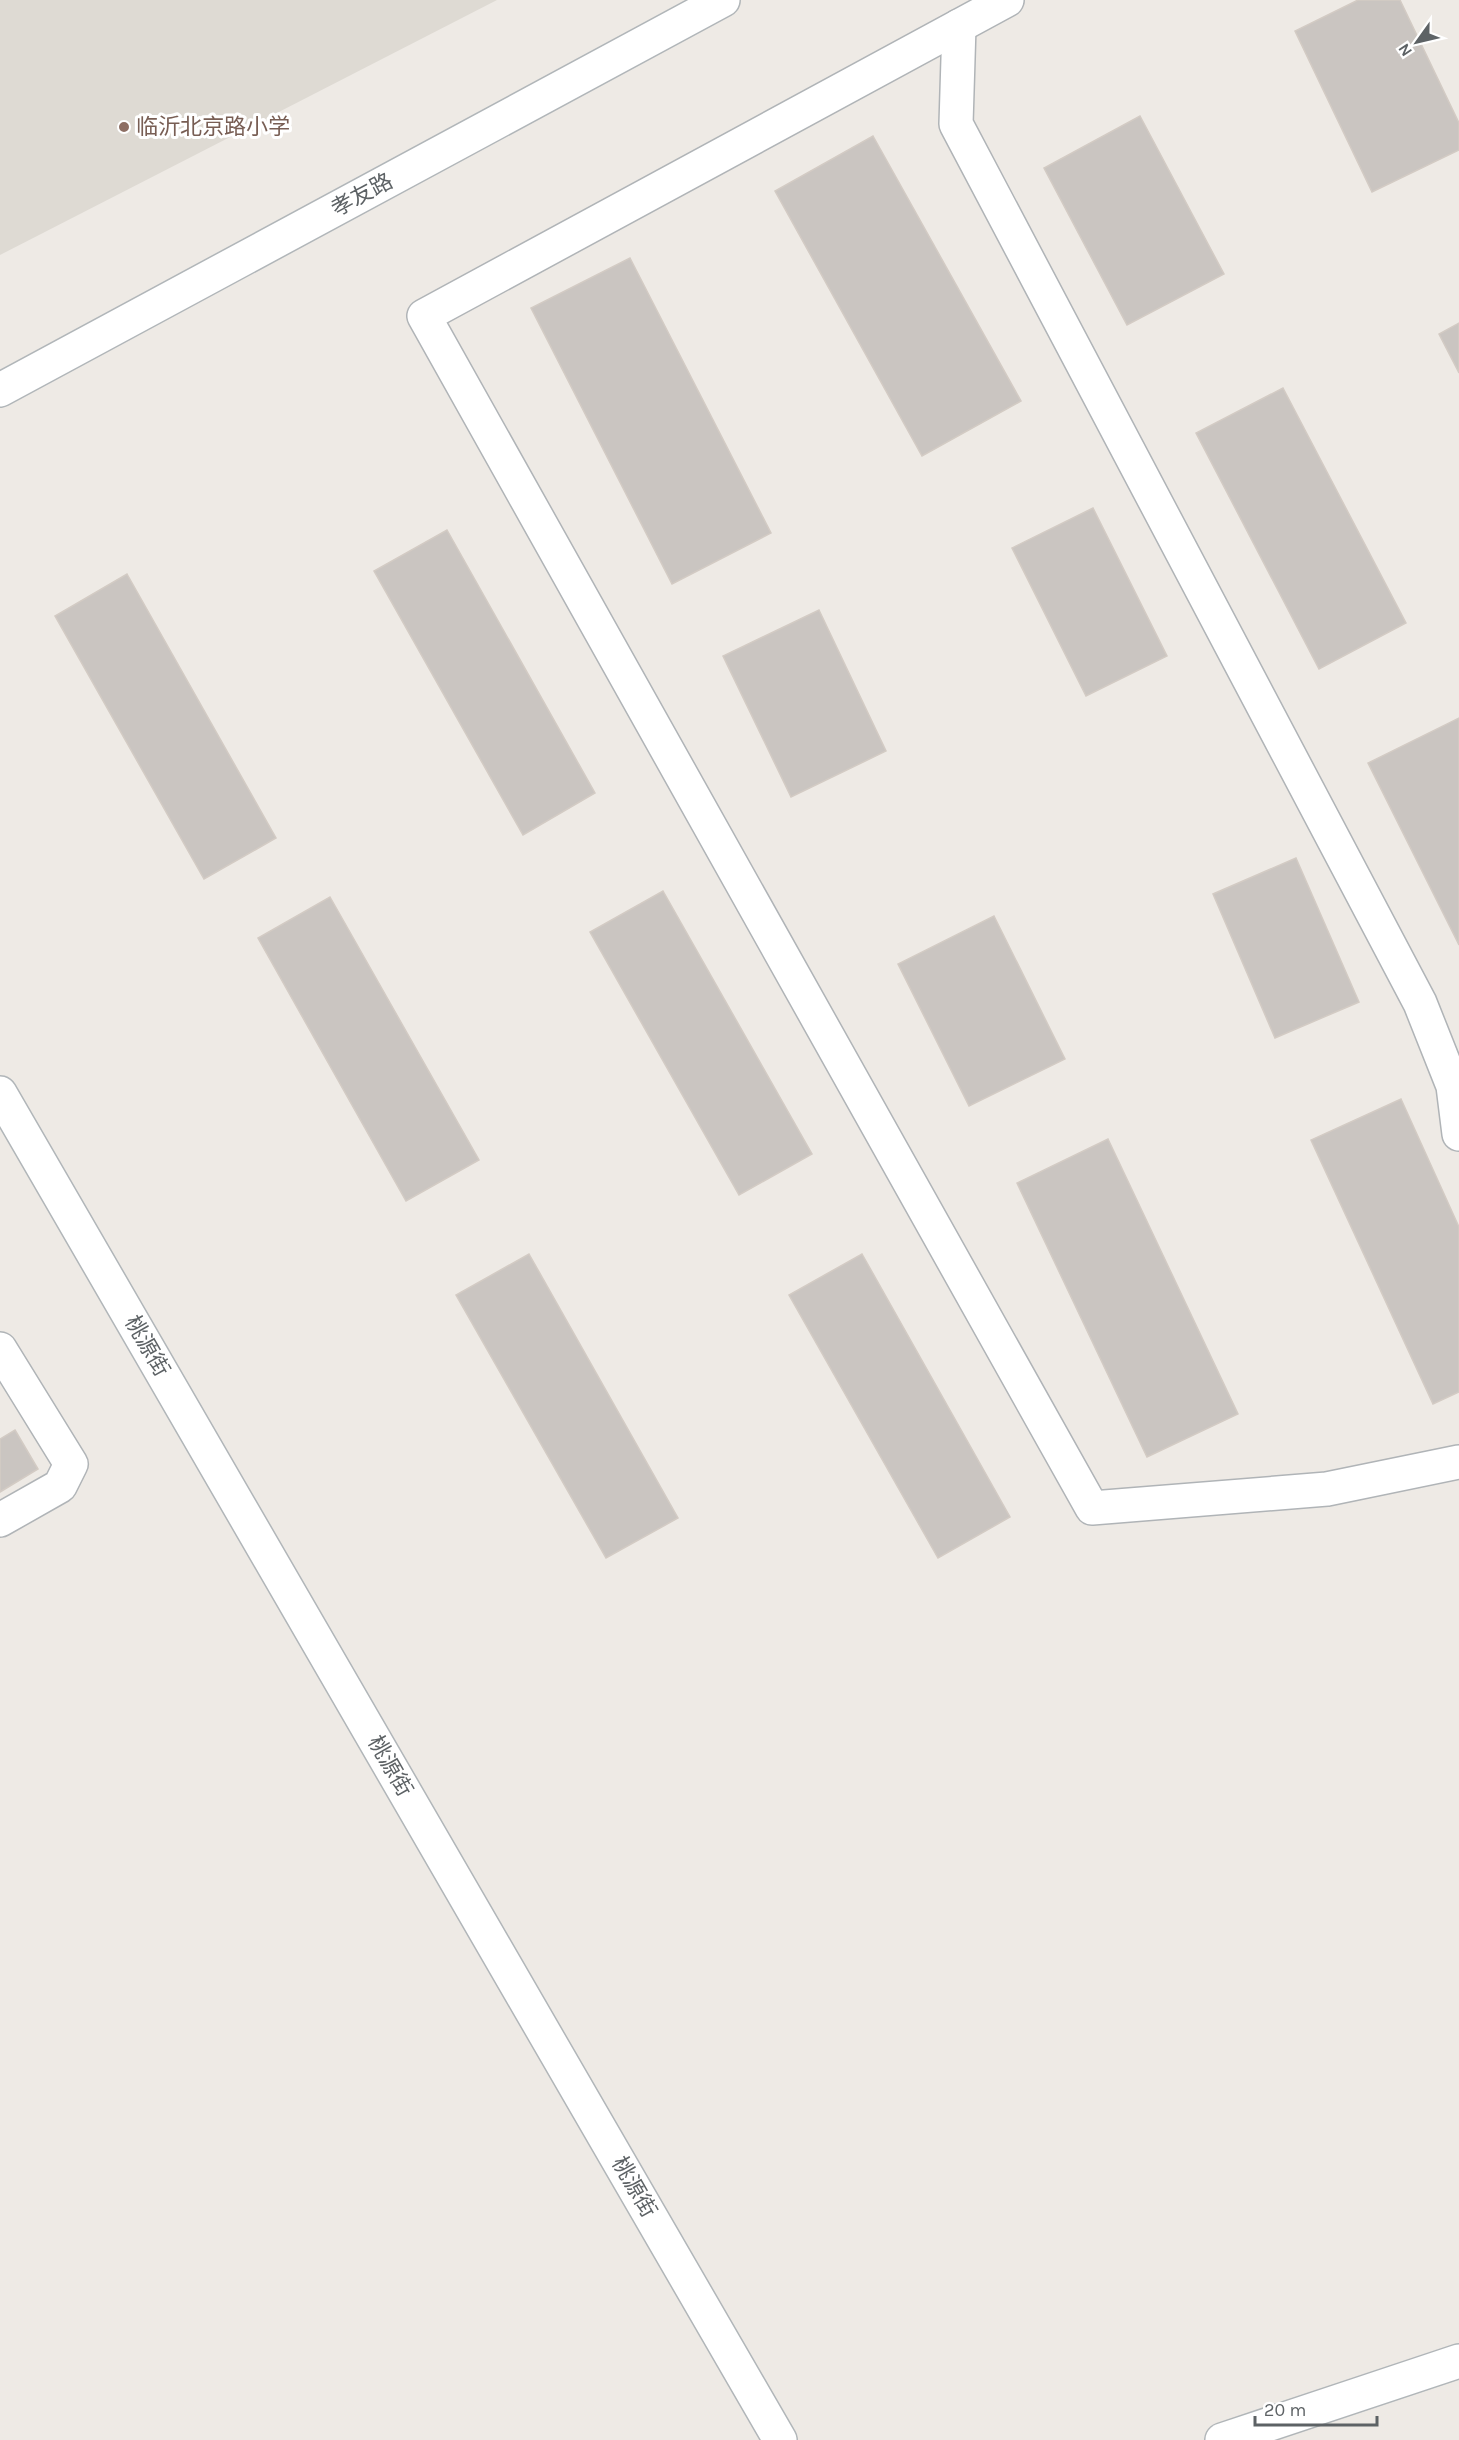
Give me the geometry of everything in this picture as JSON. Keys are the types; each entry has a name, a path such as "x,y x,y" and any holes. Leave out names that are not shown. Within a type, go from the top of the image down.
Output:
{"street":[{"name":"孝友路","path":"0,390 723,0"},
{"path":"1007,0 424,316 1092,1508 1327,1489 1459,1462"},
{"path":"959,26 956,124 1420,1002 1456,1085 1459,1134"},
{"name":"桃源街","path":"0,1092 780,2440"},
{"path":"0,1349 11,1390 71,1464 60,1486 0,1520"},
{"path":"1222,2440 1459,2361"}],"shaded area":[{"name":"临沂北京路小学","path":"0,0 497,0 0,255"}],"building":[{"path":"1358,0 1400,0 1459,123 1459,150 1372,192 1295,31"},
{"path":"1140,116 1224,274 1127,325 1044,168"},
{"path":"873,136 1021,401 922,456 775,191"},
{"path":"630,258 771,533 672,584 531,308"},
{"path":"1459,323 1459,373 1439,334"},
{"path":"1283,388 1406,623 1319,669 1196,433"},
{"path":"1093,508 1167,656 1086,696 1012,548"},
{"path":"447,530 595,793 523,835 374,571"},
{"path":"127,574 276,838 204,879 55,616"},
{"path":"819,610 886,751 791,797 723,656"},
{"path":"1459,718 1459,945 1368,763"},
{"path":"1296,858 1359,1002 1275,1038 1213,894"},
{"path":"663,891 812,1154 739,1195 590,932"},
{"path":"330,897 479,1160 406,1201 258,938"},
{"path":"994,916 1065,1059 969,1106 898,964"},
{"path":"1401,1099 1459,1227 1459,1392 1433,1404 1311,1140"},
{"path":"1108,1139 1238,1414 1147,1457 1017,1183"},
{"path":"529,1254 678,1518 606,1558 456,1295"},
{"path":"862,1254 1010,1517 938,1558 789,1295"},
{"path":"15,1430 38,1469 0,1492 0,1439"}],"place":[{"name":"临沂北京路小学","path":"124,127"}]}
